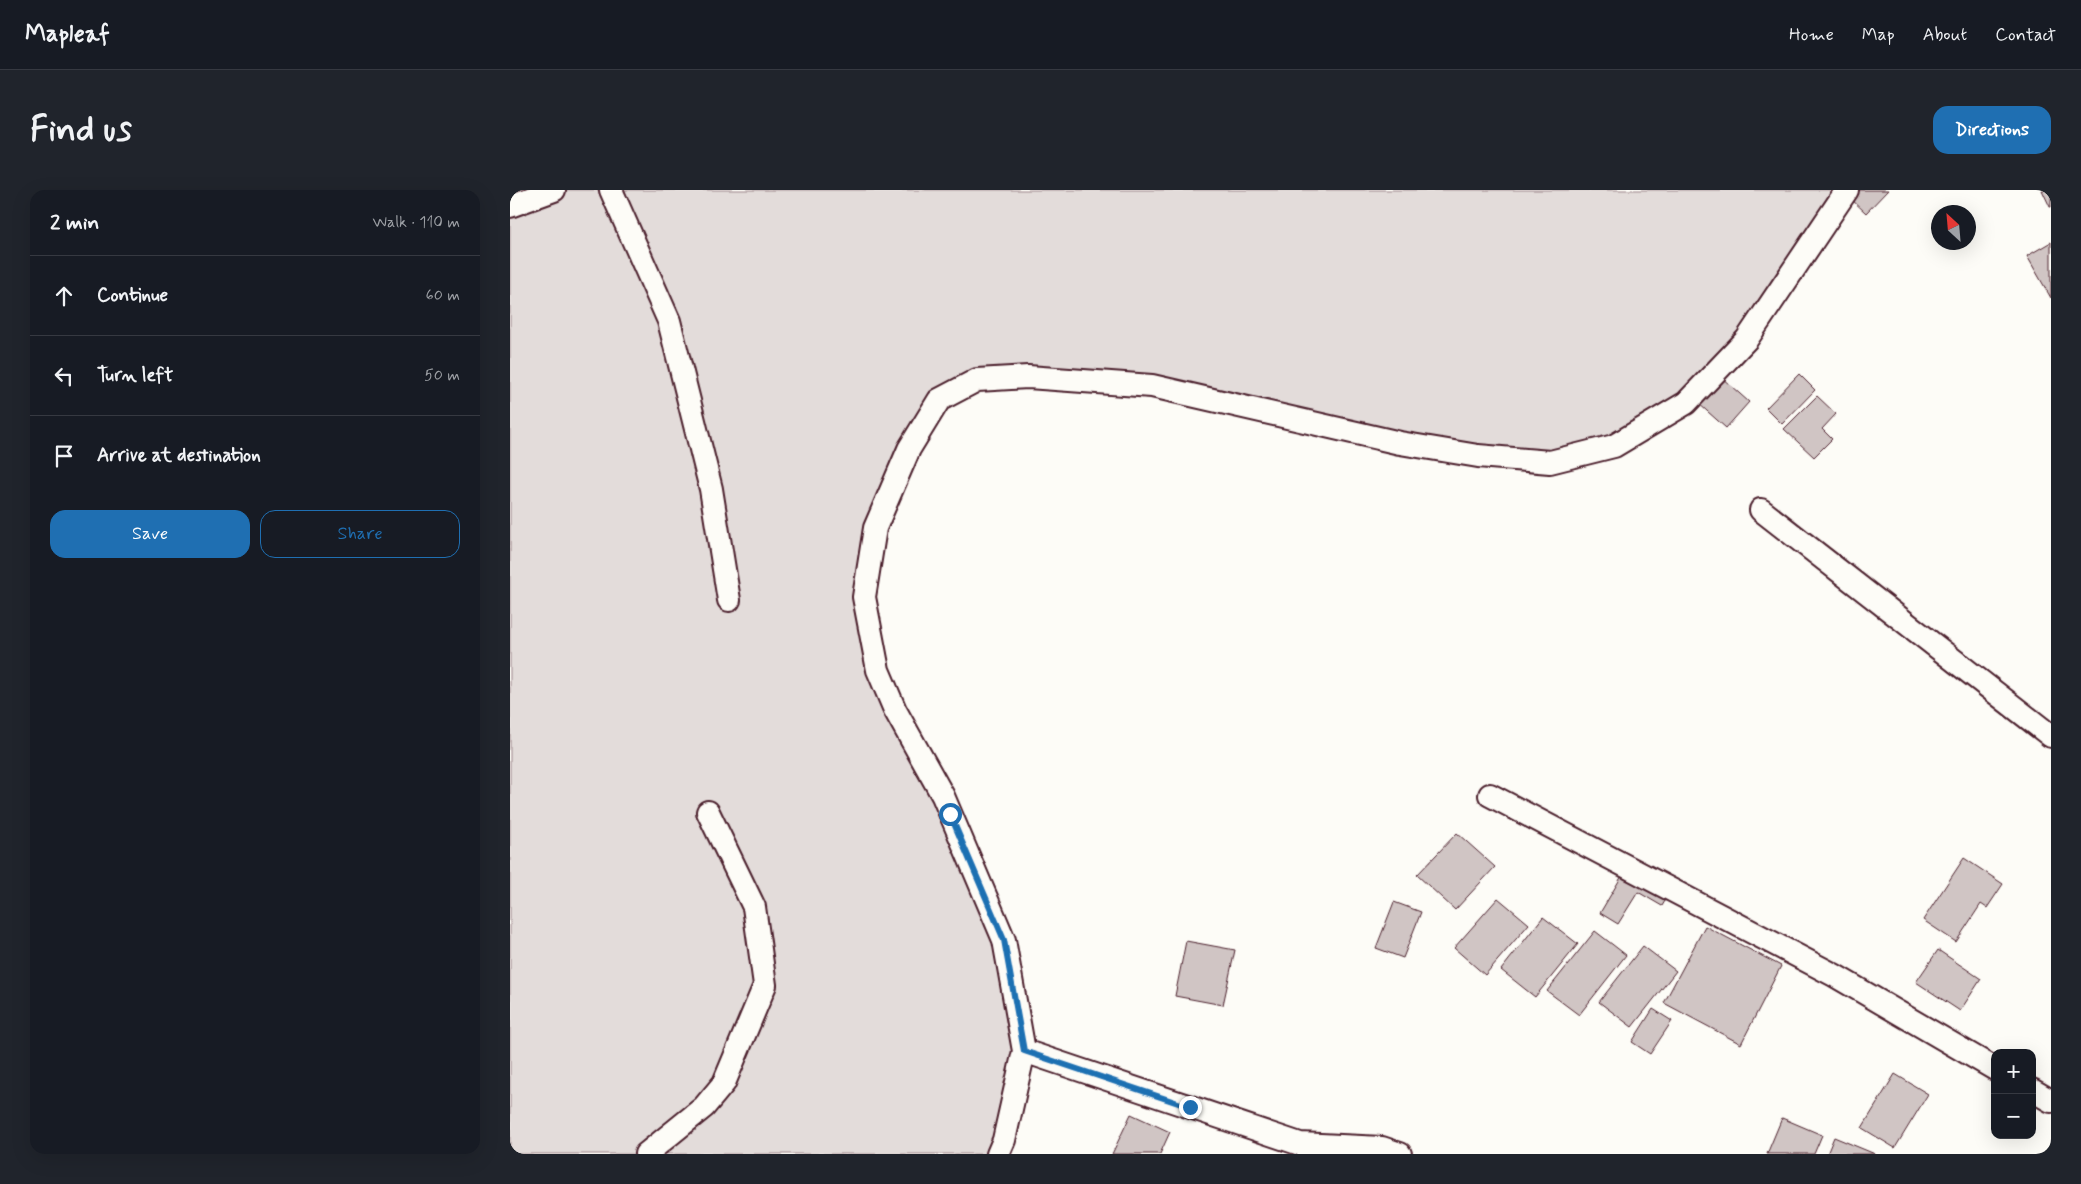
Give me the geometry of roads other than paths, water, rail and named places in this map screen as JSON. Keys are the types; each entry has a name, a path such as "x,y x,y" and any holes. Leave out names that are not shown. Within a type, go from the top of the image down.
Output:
{"street":[{"path":"510,206 554,190"},
{"path":"611,190 669,321 711,489 729,600"},
{"path":"998,1154 1004,1140 1024,1051 1004,940 943,796 895,710 878,670 864,597 875,528 909,449 939,400 977,380 1019,377 1152,386 1400,443 1478,456 1550,462 1614,446 1686,403 1746,339 1847,190"},
{"path":"1762,510 2051,736"},
{"path":"1490,795 1834,975 1991,1067"},
{"path":"646,1154 704,1108 724,1083 765,985 754,907 708,812"},
{"path":"1024,1051 1300,1144 1382,1148 1400,1154"},
{"path":"2036,1092 2051,1101"}]}
